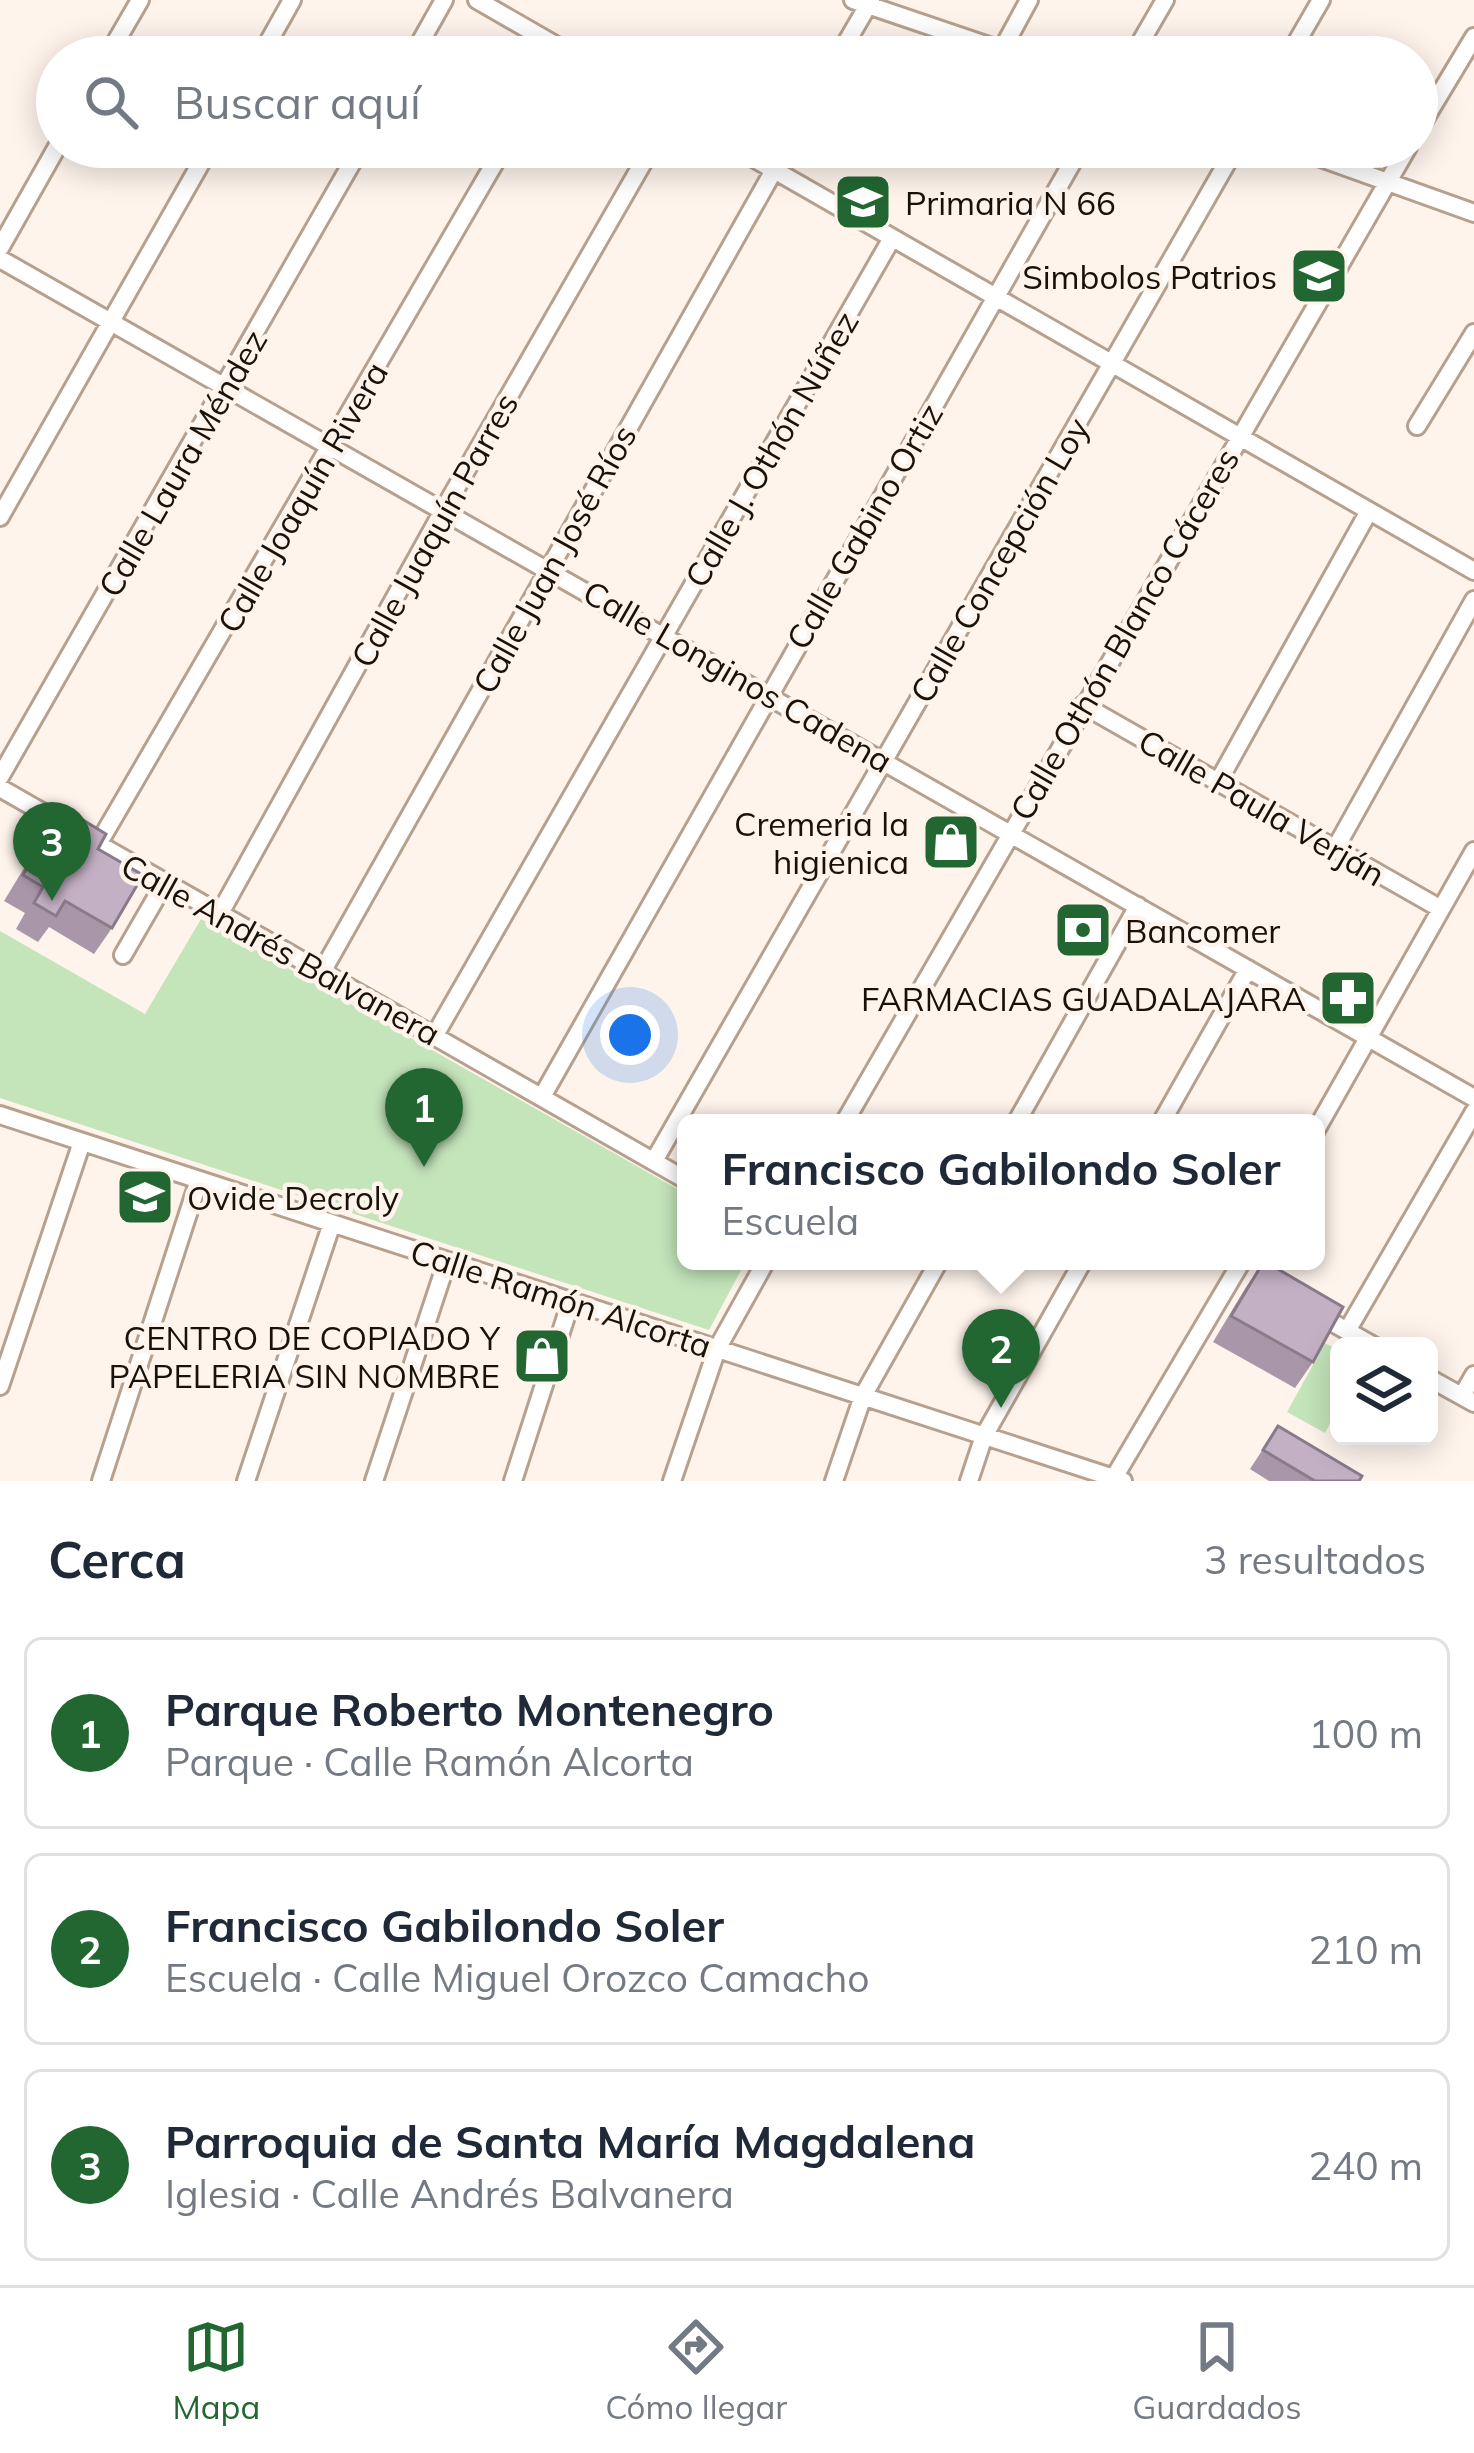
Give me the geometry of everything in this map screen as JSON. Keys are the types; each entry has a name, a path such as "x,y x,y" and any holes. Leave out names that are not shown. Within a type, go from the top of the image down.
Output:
{"street":[{"path":"119,36 140,0"},
{"path":"272,36 292,0"},
{"path":"424,36 444,0"},
{"path":"477,0 535,36"},
{"path":"1009,36 1029,0"},
{"path":"1144,36 1165,0"},
{"path":"1300,36 1321,0"},
{"path":"848,36 864,2 952,36"},
{"path":"1438,97 1474,38"},
{"path":"0,248 45,168"},
{"path":"0,518 198,168"},
{"name":"Calle Laura Méndez","path":"0,777 349,168"},
{"name":"Calle Joaquín Rivera","path":"98,846 492,168"},
{"name":"Calle Juaquín Parres","path":"219,915 640,168"},
{"path":"771,168 1474,571"},
{"name":"Calle Gabino Ortiz","path":"543,1095 1069,168"},
{"name":"Calle Concepción Loy","path":"681,1114 1224,168"},
{"path":"1352,168 1474,213"},
{"name":"Calle Othón Blanco Cáceres","path":"849,1114 1395,168"},
{"name":"Calle Juan José Ríos","path":"322,972 774,170"},
{"name":"Calle J. Othón Núñez","path":"435,1035 892,238"},
{"name":"Calle Longinos Cadena","path":"0,259 1474,1098"},
{"path":"1417,426 1474,333"},
{"path":"1218,782 1370,511"},
{"path":"1335,849 1474,600"},
{"name":"Calle Paula Verján","path":"1083,705 1441,909"},
{"name":"Calle Andrés Balvanera","path":"0,788 677,1175"},
{"path":"1325,1114 1474,851"},
{"path":"123,955 164,884"},
{"path":"1021,1114 1138,906"},
{"path":"1166,1114 1248,969"},
{"path":"1348,1331 1474,1112"},
{"name":"Calle Ramón Alcorta","path":"0,1115 1116,1480"},
{"name":"Calle Concepción Loy","path":"654,1161 677,1121"},
{"path":"0,1386 82,1142"},
{"path":"101,1481 199,1180"},
{"path":"246,1481 332,1223"},
{"path":"374,1481 447,1261"},
{"path":"672,1481 717,1349 761,1270"},
{"path":"834,1481 863,1396 934,1270"},
{"path":"969,1481 984,1436 1078,1270"},
{"path":"1116,1480 1237,1270"},
{"path":"1246,1270 1256,1279"},
{"path":"1293,1300 1358,1337"},
{"path":"513,1481 571,1301"},
{"path":"1438,1383 1468,1400 1474,1375"}],"green space":[{"path":"201,919 677,1189 677,1270 741,1270 709,1330 0,1098 0,931 145,1014"},
{"path":"1325,1343 1330,1346 1330,1424 1325,1433 1287,1412"}],"building":[{"path":"83,820 106,834 98,849 143,875 112,928 65,901 56,916 34,903 43,887 23,875 53,825 73,836"},
{"path":"1259,1270 1279,1270 1343,1307 1313,1362 1231,1316"},
{"path":"1278,1426 1362,1476 1359,1481 1315,1481 1263,1450"}],"place":[{"name":"Primaria N 66","path":"863,202"},
{"name":"Simbolos Patrios","path":"1319,276"},
{"name":"Cremeria la higienica","path":"951,842"},
{"name":"Parroquia de Santa María Magdalena","path":"52,901"},
{"name":"Bancomer","path":"1083,930"},
{"name":"FARMACIAS GUADALAJARA","path":"1348,998"},
{"name":"Parque Roberto Montenegro","path":"424,1167"},
{"name":"Ovide Decroly","path":"145,1197"},
{"name":"CENTRO DE COPIADO Y PAPELERIA SIN NOMBRE","path":"542,1356"},
{"name":"Francisco Gabilondo Soler","path":"1001,1408"}]}
